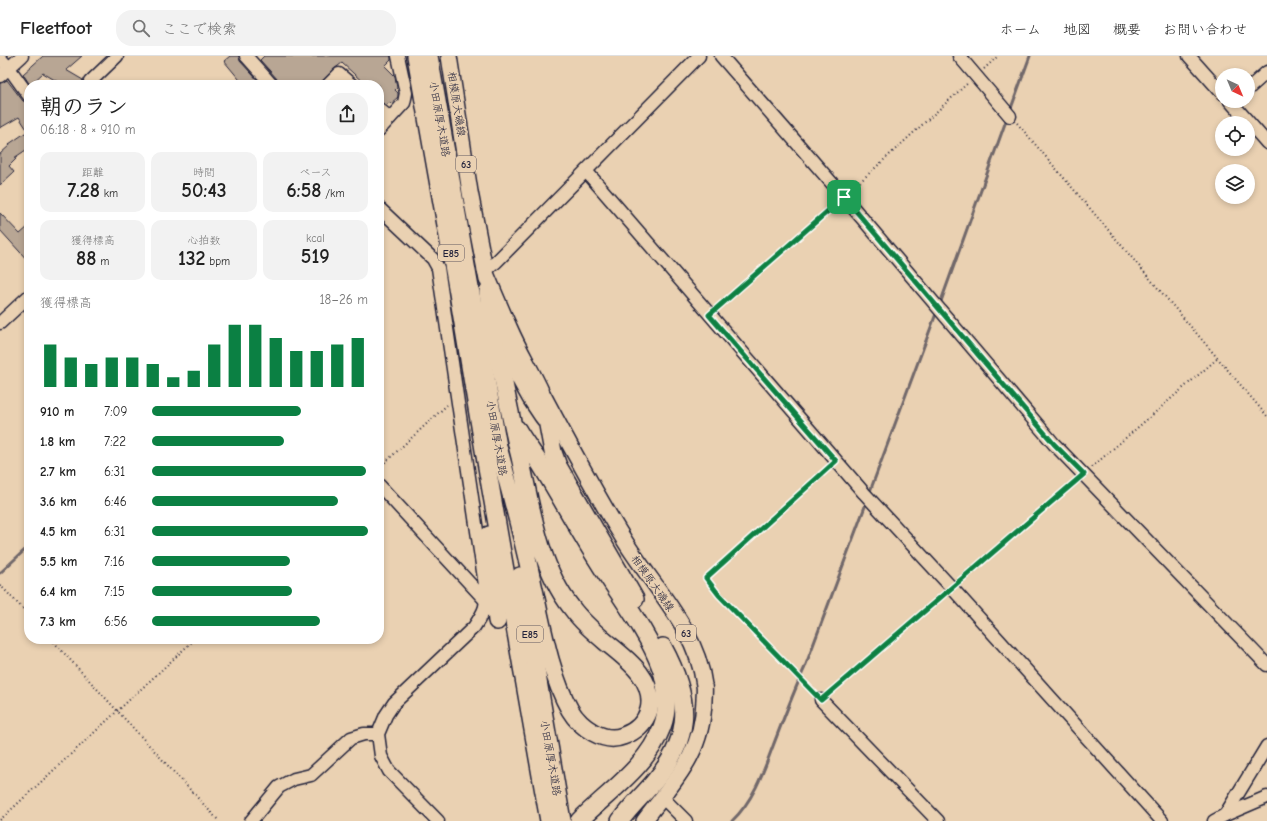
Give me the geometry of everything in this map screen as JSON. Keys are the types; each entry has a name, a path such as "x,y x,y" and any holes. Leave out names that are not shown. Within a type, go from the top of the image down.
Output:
{"highway":[{"name":"小田原厚木道路","path":"416,56 457,287 491,448 562,821"},
{"name":"小田原厚木道路","path":"428,56 491,448 521,663 549,821"},
{"path":"488,291 493,339 542,550 550,573 571,608 589,627 626,658 640,672 647,685 650,699 648,712 642,723 631,733 618,738 604,737 594,733 583,725 572,713 560,691 543,627 517,515 491,448"},
{"path":"508,406 518,430 650,644 666,685 666,704 662,726 650,751 629,776 579,821"},
{"path":"548,424 553,452 558,466 670,659 682,697 685,716 684,722 680,740 670,762 620,821"},
{"path":"491,448 487,510 497,621"}],"main road":[{"name":"相模原大磯線","path":"449,56 470,192 488,291 501,334 525,390 548,424 576,457"},
{"name":"相模原大磯線","path":"485,271 510,330 576,457 623,539 681,624 692,644 698,662 704,685 704,713 700,732 693,752 682,770 644,821"},
{"name":"63","path":"510,330 520,359 546,410 548,424"}],"street":[{"path":"4,72 22,56"},
{"path":"92,80 117,56"},
{"path":"246,56 268,80"},
{"path":"384,125 404,103 406,93 398,56"},
{"path":"485,271 496,262 699,56"},
{"path":"721,56 844,197 1054,444 1267,666"},
{"path":"959,56 1008,113"},
{"path":"1189,56 1215,84"},
{"path":"0,58 4,72 24,91"},
{"path":"1255,83 1267,72"},
{"path":"333,80 339,74 346,80"},
{"path":"1237,108 1267,143"},
{"path":"384,113 390,118"},
{"path":"586,171 836,461 1162,821"},
{"path":"384,213 433,259 438,268 484,578 486,601 484,612 474,627 394,703 386,715 378,734 381,756 389,771 438,821"},
{"path":"0,324 24,301"},
{"path":"384,490 486,601"},
{"path":"821,700 938,821"},
{"path":"251,821 279,786 294,779 311,775 351,738 364,734 378,734"},
{"path":"1225,815 1267,746"},
{"path":"662,796 686,821"},
{"path":"1214,821 1267,797"}],"path":[{"path":"709,315 844,197 998,56"},
{"path":"1008,113 1267,416"},
{"path":"836,461 706,578 719,595 821,700 1218,358"},
{"path":"384,463 458,395"},
{"path":"0,585 24,611"},
{"path":"56,644 219,821"},
{"path":"0,820 190,644"}],"building":[{"path":"43,56 82,56 66,70 83,80 55,80 43,73 35,80 27,80 23,74"},
{"path":"230,56 239,56 240,61 257,80 240,80 224,61"},
{"path":"264,56 391,56 391,60 385,66 395,76 397,88 395,90 398,93 398,97 390,104 384,104 384,80 361,80 342,63 323,80 278,80 260,60"},
{"path":"7,80 24,101 24,125 19,117 0,128 0,83"},
{"path":"24,134 24,151 14,158 16,159 9,166 14,172 0,185 0,154 10,145 9,144"},
{"path":"0,213 20,234 24,230 24,256 0,230"}],"waterway":[{"path":"1010,111 1030,56"},
{"path":"940,304 1007,118"},
{"path":"869,494 937,311"},
{"path":"732,821 746,805 757,786 805,667 867,501"},
{"path":"0,573 24,551"}],"route":[{"path":"844,197 1054,444 1084,474 821,700 719,595 706,578 836,461 709,315 844,197"}]}
